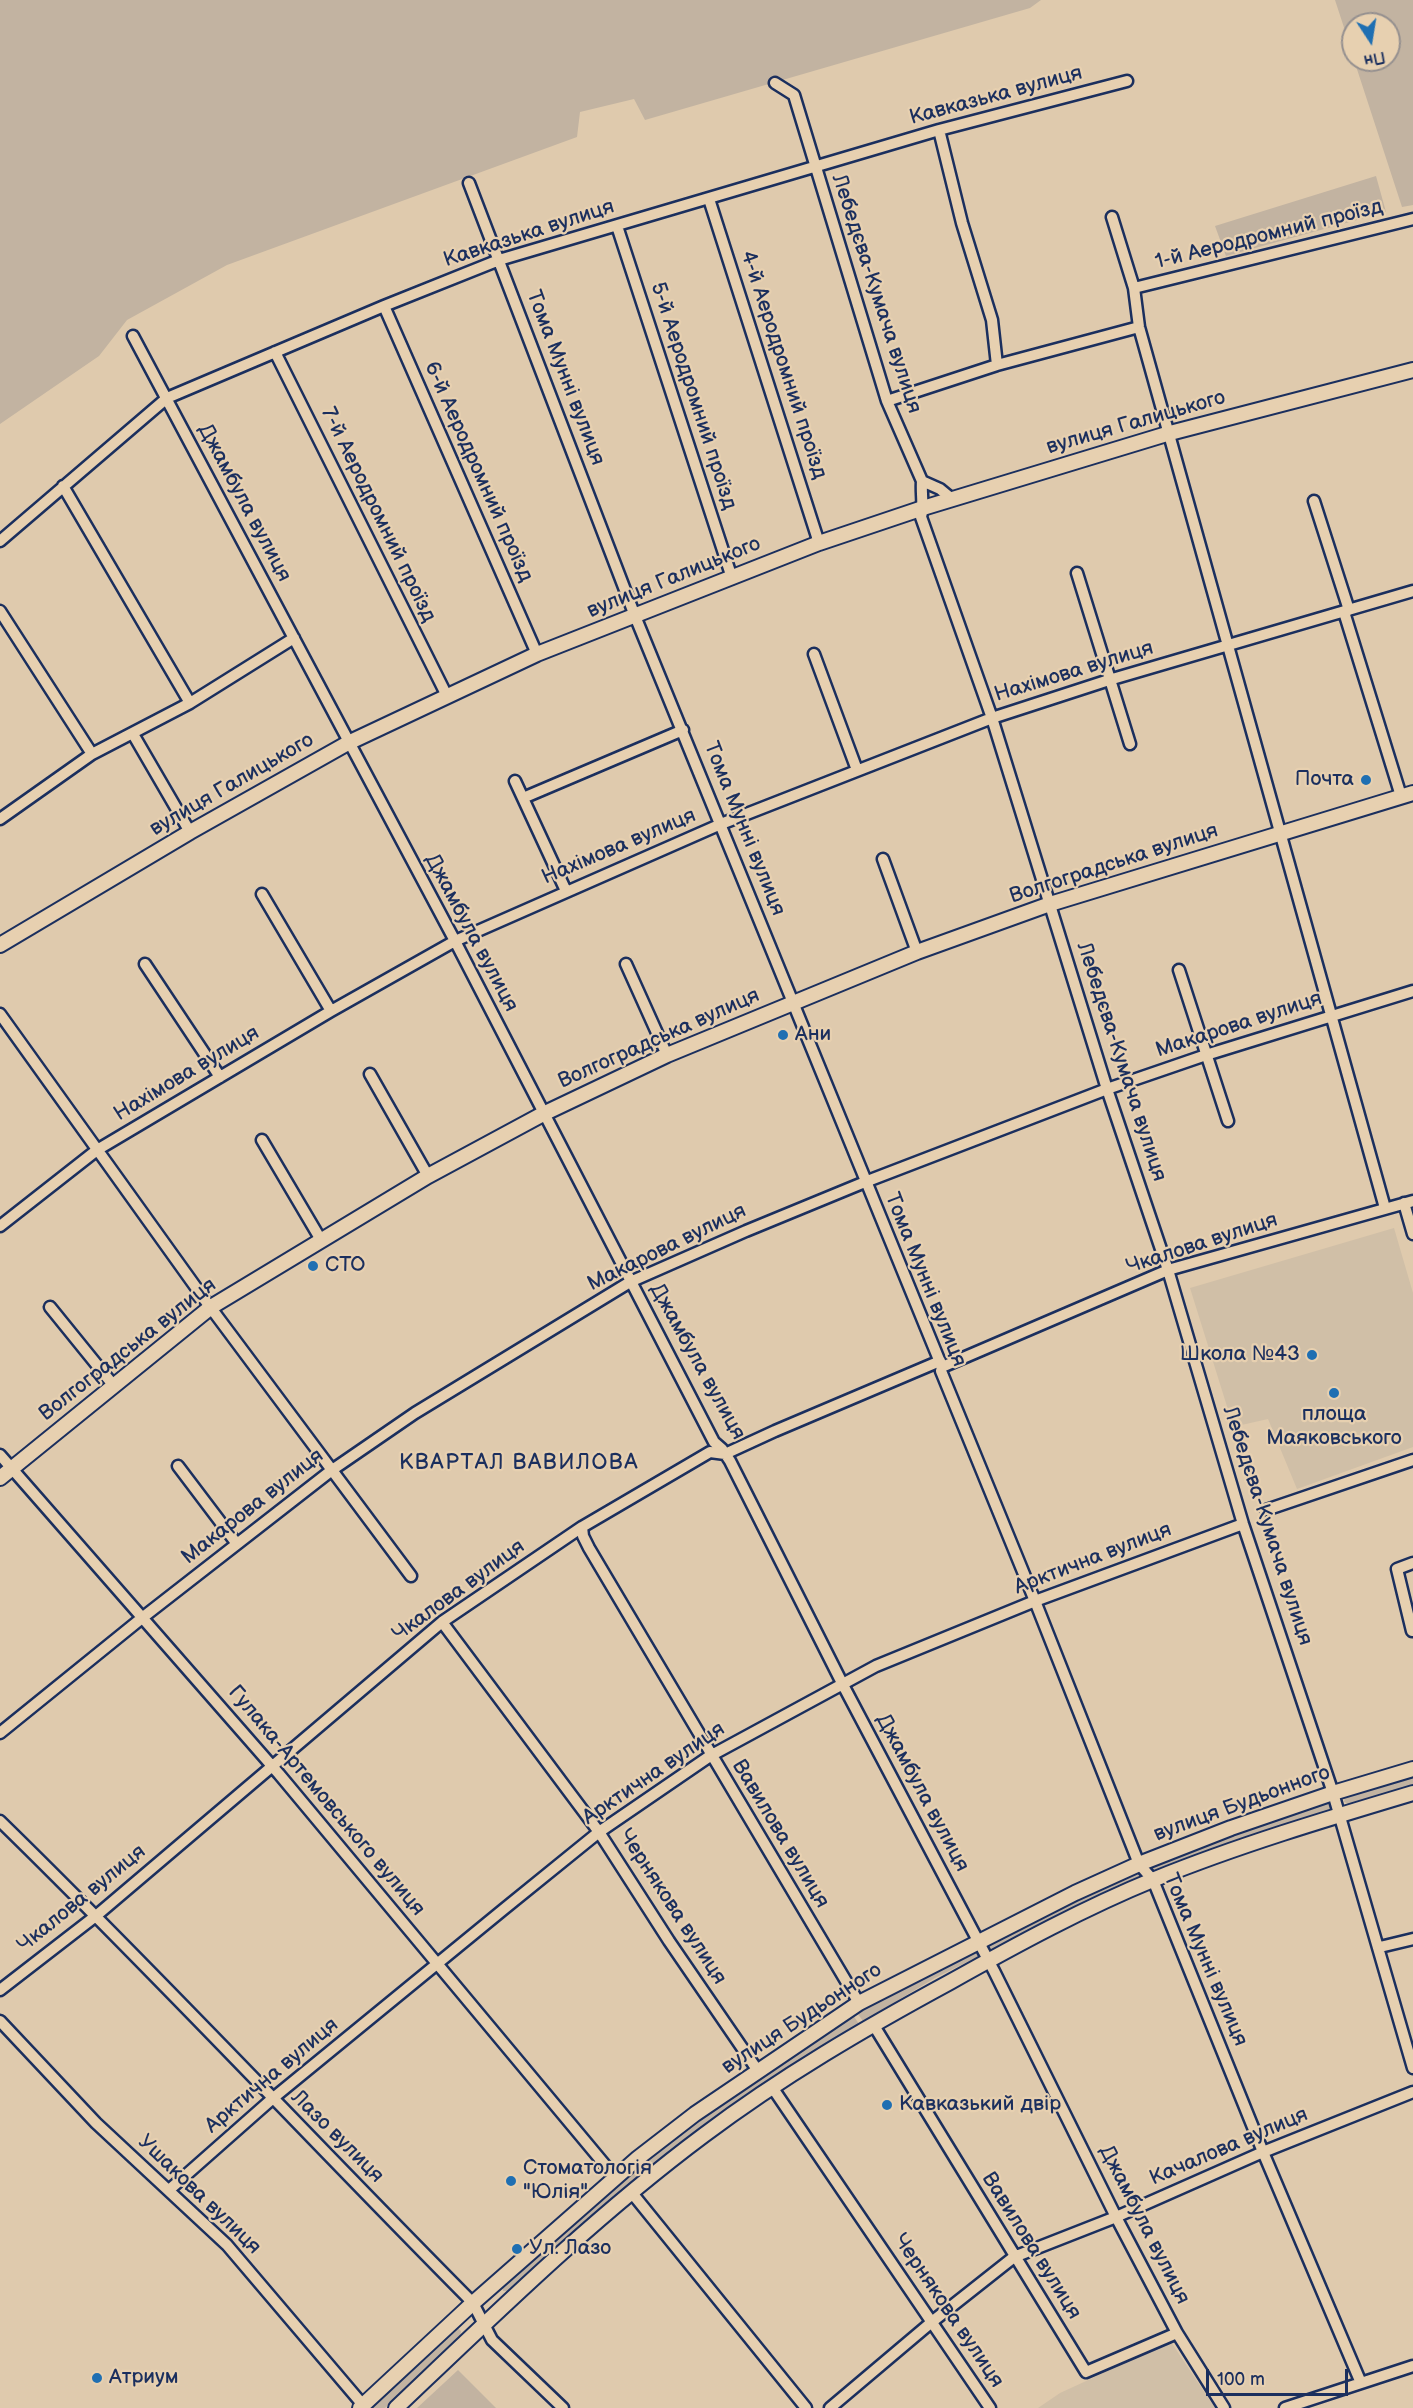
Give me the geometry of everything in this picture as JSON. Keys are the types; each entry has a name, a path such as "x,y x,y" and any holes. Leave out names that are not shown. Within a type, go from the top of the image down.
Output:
{"street":[{"name":"Кавказька вулиця","path":"0,541 167,398 384,306 499,260 939,130 1127,81"},
{"name":"Лебедєва-Кумача вулиця","path":"775,82 794,95 886,401 922,481 921,517 992,718 1107,1089 1168,1270 1243,1524 1340,1815 1380,1947 1413,2068"},
{"path":"939,130 962,223 992,320 996,366"},
{"name":"Тома Мунні вулиця","path":"469,183 635,616 941,1364 941,1371 1139,1864 1153,1880 1263,2152 1361,2383"},
{"name":"4-й Аеродромний проїзд","path":"709,199 819,543"},
{"path":"1112,216 1134,288 1139,327 1385,1208"},
{"name":"1-й Аеродромний проїзд","path":"1134,288 1413,219"},
{"name":"5-й Аеродромний проїзд","path":"617,225 732,578"},
{"name":"6-й Аеродромний проїзд","path":"384,306 537,654"},
{"path":"886,401 996,366 1139,327"},
{"name":"Джамбула вулиця","path":"133,336 454,941 714,1442 725,1454 988,1960 1116,2217 1177,2333 1224,2408"},
{"name":"7-й Аеродромний проїзд","path":"275,352 447,696"},
{"name":"вулиця Галицького","path":"0,945 190,832 348,743 537,654 819,543 923,508 1170,433 1413,370"},
{"path":"922,481 940,489 952,499"},
{"path":"63,486 190,703"},
{"path":"1314,501 1407,795"},
{"path":"1077,573 1130,744"},
{"name":"Нахімова вулиця","path":"0,1226 97,1150 454,941 721,824 992,718 1109,680 1413,591"},
{"path":"0,611 92,754"},
{"path":"0,818 92,754 190,703 294,638"},
{"path":"814,654 857,770"},
{"path":"522,798 682,730"},
{"path":"133,734 190,832"},
{"path":"515,781 566,891"},
{"name":"Волгоградська вулиця","path":"0,1478 211,1306 428,1176 543,1114 667,1055 917,952 1050,904 1407,795"},
{"path":"883,859 917,952"},
{"path":"262,894 331,1011"},
{"path":"145,964 220,1077"},
{"path":"626,964 667,1055"},
{"path":"1179,970 1228,1121"},
{"name":"Макарова вулиця","path":"0,1733 142,1618 332,1470 423,1408 630,1282 865,1182 1107,1089 1206,1055 1413,991"},
{"path":"0,1014 211,1306 411,1576"},
{"path":"370,1074 428,1176"},
{"path":"262,1140 321,1240"},
{"path":"1408,1202 1413,1234"},
{"name":"Чкалова вулиця","path":"0,1990 97,1915 442,1622 582,1527 710,1452 725,1454 775,1431 1168,1270 1408,1202"},
{"path":"50,1307 114,1386"},
{"name":"Гулака-Артемовського вулиця","path":"0,1455 273,1767 615,2177"},
{"path":"1266,1510 1413,1460"},
{"path":"178,1466 237,1544"},
{"name":"Арктична вулиця","path":"169,2190 272,2099 599,1832 710,1756 876,1666 1035,1601 1243,1524"},
{"name":"Вавилова вулиця","path":"582,1527 583,1536 710,1756 859,2003"},
{"path":"1412,1632 1397,1569 1413,1563"},
{"name":"Чернякова вулиця","path":"442,1622 599,1832 669,1941 758,2071"},
{"name":"вулиця Будьонного","path":"362,2407 472,2303 615,2177 694,2114 859,2003 978,1941 1139,1864 1231,1828 1333,1793 1413,1769"},
{"name":"вулиця Будьонного","path":"396,2408 485,2324 632,2193 703,2136 772,2087 873,2024 988,1960 1084,1911 1153,1880 1234,1849 1413,1793"},
{"name":"Лазо вулиця","path":"0,1821 97,1915 272,2099 472,2303 492,2340 563,2408"},
{"path":"1380,1947 1413,1939"},
{"name":"Ушакова вулиця","path":"0,2021 96,2122 227,2245 362,2407"},
{"name":"Вавилова вулиця","path":"873,2024 1086,2372 1177,2333"},
{"name":"Чернякова вулиця","path":"772,2087 990,2408"},
{"name":"Качалова вулиця","path":"830,2408 933,2321 1014,2257 1116,2217 1263,2152 1413,2092"},
{"path":"632,2193 806,2408"},
{"path":"1285,2408 1413,2366"}],"shaded area":[{"path":"0,0 1041,0 1030,8 645,120 634,99 580,112 577,137 227,265 127,320 99,356 0,424"},
{"path":"1335,0 1413,0 1413,205 1402,207 1358,72 1401,72 1401,12 1341,12 1341,18"},
{"path":"1376,176 1386,212 1226,256 1215,226"},
{"name":"Школа №43","path":"1394,1228 1413,1293 1413,1447 1297,1489 1268,1419 1237,1426 1230,1416 1190,1288"},
{"path":"1413,1775 1413,1786 1349,1804 1344,1802 1345,1795"},
{"path":"1326,1801 1330,1802 1330,1810 1327,1813 1226,1845 1154,1874 1147,1867 1221,1837"},
{"path":"1138,1871 1144,1878 1082,1905 988,1952 983,1943"},
{"path":"977,1947 981,1955 935,1978 863,2021 857,2013"},
{"path":"853,2015 859,2024 810,2054 693,2135 630,2186 512,2291 503,2291 502,2283 601,2196 692,2123"},
{"path":"458,2328 461,2331 460,2337 385,2408 370,2408 451,2332"},
{"path":"1171,2342 1215,2408 1038,2408 1060,2393"},
{"path":"458,2370 496,2408 417,2408"}],"place":[{"name":"Почта","path":"1366,780"},
{"name":"Ани","path":"783,1035"},
{"name":"СТО","path":"313,1266"},
{"name":"Школа №43","path":"1312,1355"},
{"name":"площа Маяковського","path":"1334,1393"},
{"name":"Кавказький двір","path":"887,2105"},
{"name":"Стоматологія \"Юлія\"","path":"511,2181"},
{"name":"Ул. Лазо","path":"517,2249"},
{"name":"Атриум","path":"97,2378"}],"district":[{"name":"КВАРТАЛ ВАВИЛОВА","path":"519,1463"}]}
